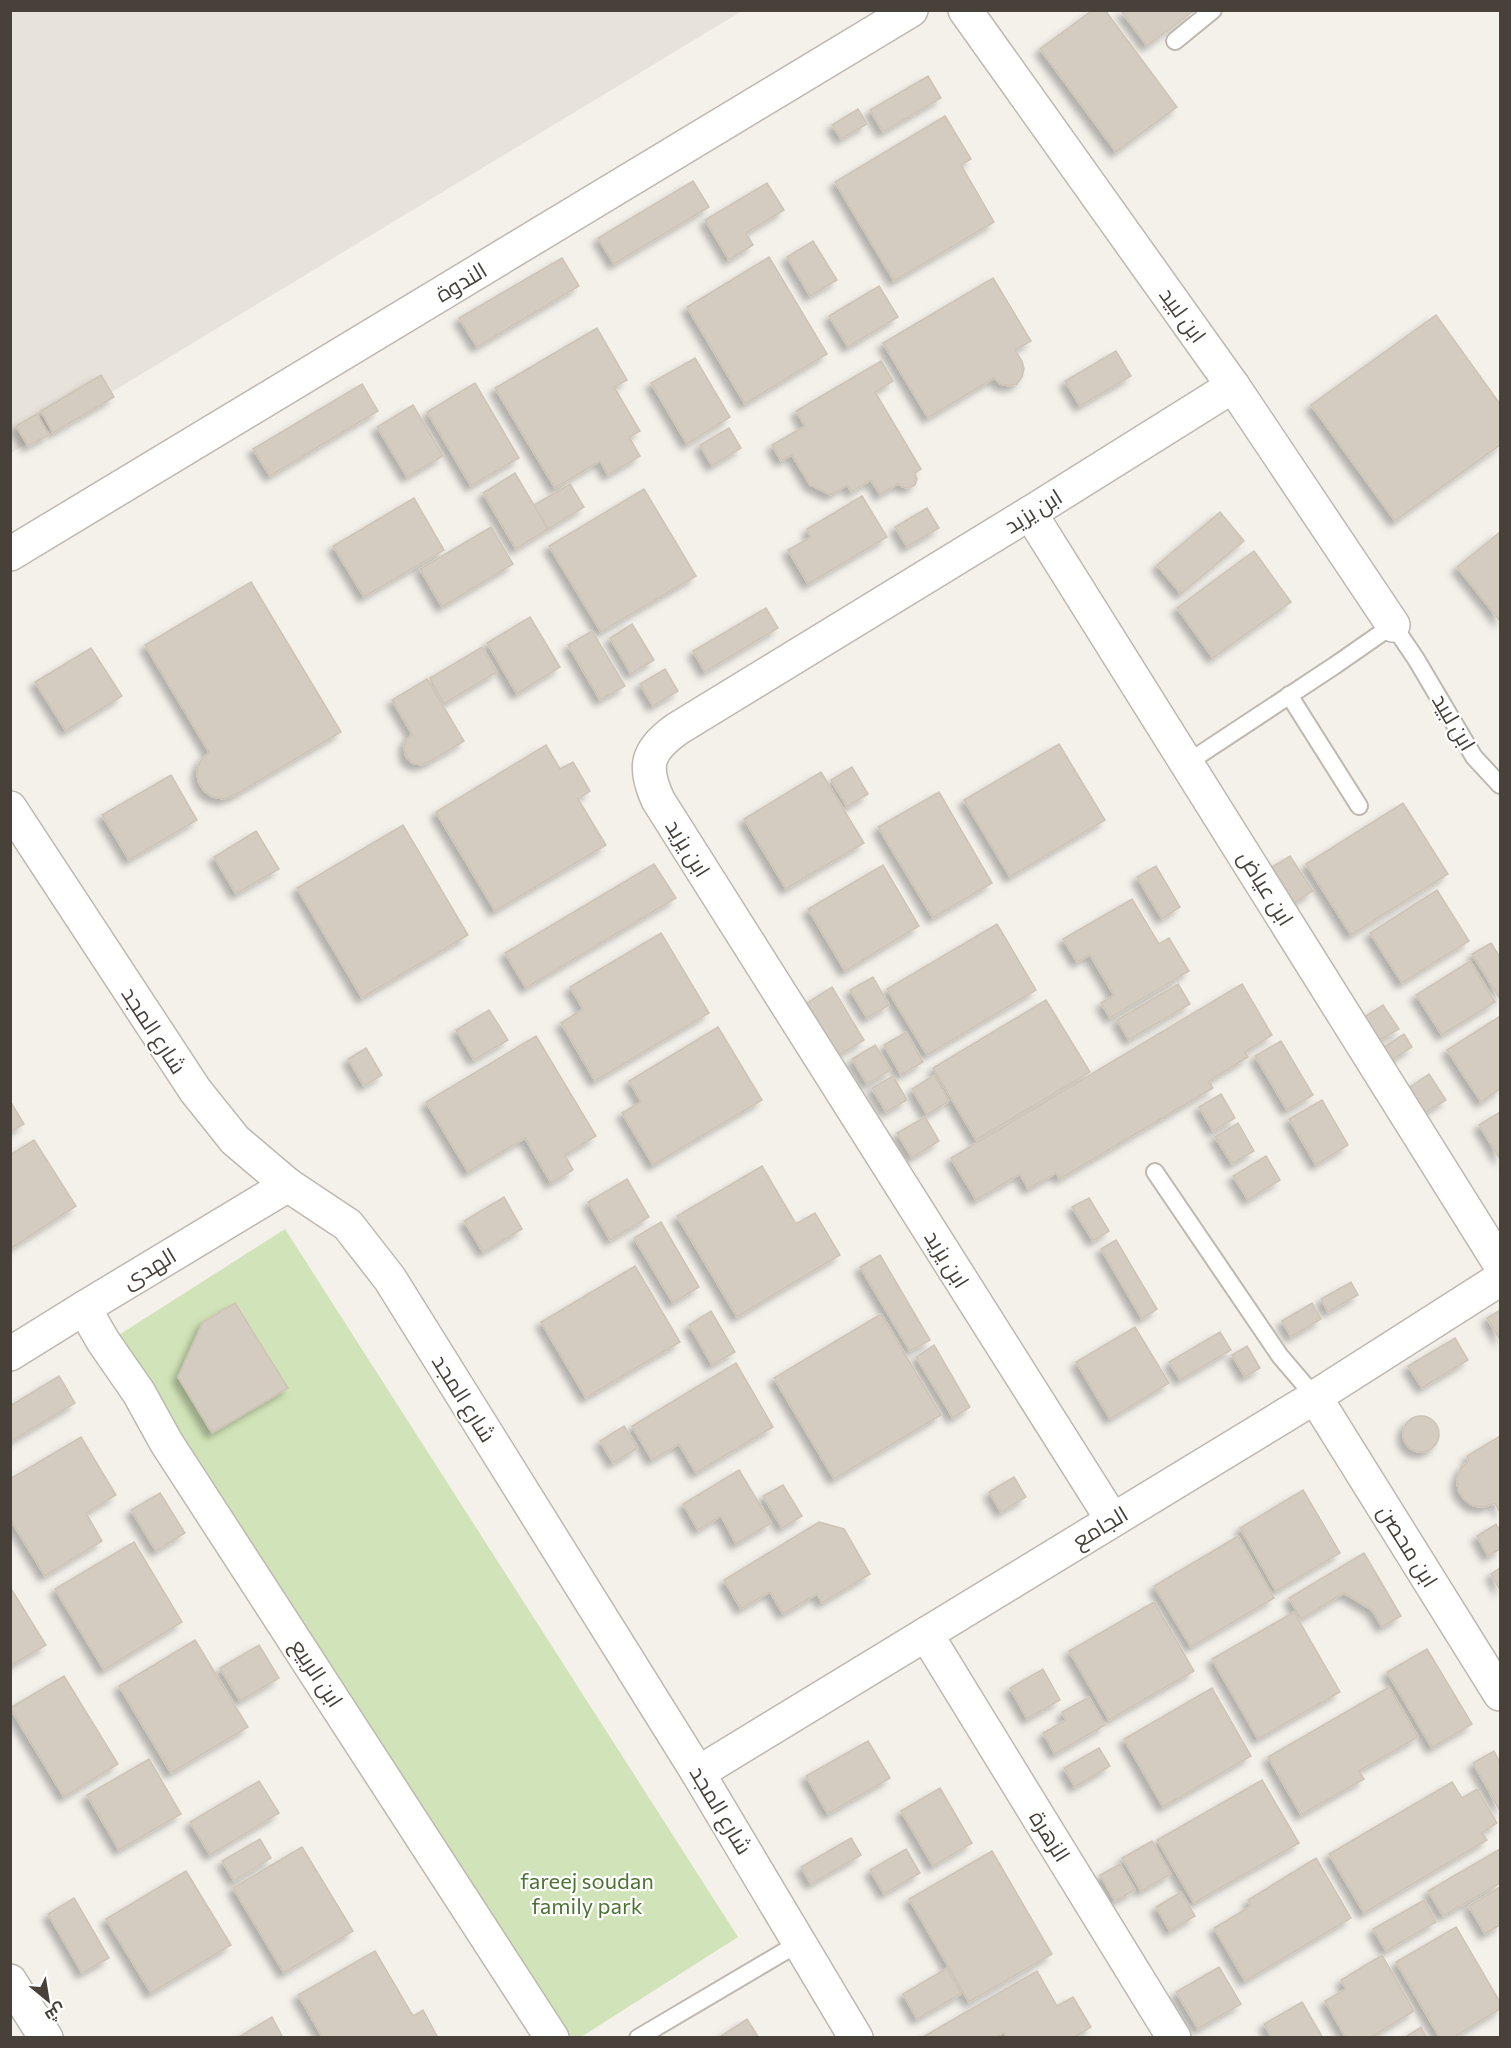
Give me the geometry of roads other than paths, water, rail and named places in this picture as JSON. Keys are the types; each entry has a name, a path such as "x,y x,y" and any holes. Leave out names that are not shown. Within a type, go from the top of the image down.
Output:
{"street":[{"name":"الندوة","path":"10,554 910,10"},
{"name":"ابن لبيد","path":"965,10 1233,386 1393,625"},
{"name":"ابن يزيد","path":"1112,1519 658,800 649,781 650,760 660,741 668,735 1233,386"},
{"name":"ابن عياض","path":"1030,513 1500,1264"},
{"name":"شارع المجد","path":"10,808 195,1090 236,1140 288,1185 348,1225 390,1280 698,1773 856,2037"},
{"name":"الهدى","path":"10,1354 288,1185"},
{"name":"الجامع","path":"698,1773 1315,1397 1500,1279"},
{"name":"ابن الربيع","path":"84,1308 103,1341 139,1393 166,1442 552,2037"},
{"name":"ابن محصن","path":"1315,1397 1500,1694"},
{"name":"الزهرة","path":"926,1634 1174,2037"},
{"path":"10,1981 46,2037"}],"lane":[{"path":"1174,41 1213,10"},
{"path":"1187,763 1393,625"},
{"name":"ابن لبيد","path":"1393,625 1416,658 1474,758 1500,785"},
{"path":"1289,695 1359,806"},
{"path":"1155,1172 1280,1356 1315,1397"},
{"path":"638,2037 799,1943"}],"park label":[{"name":"fareej soudan family park","path":"587,1894"}]}
